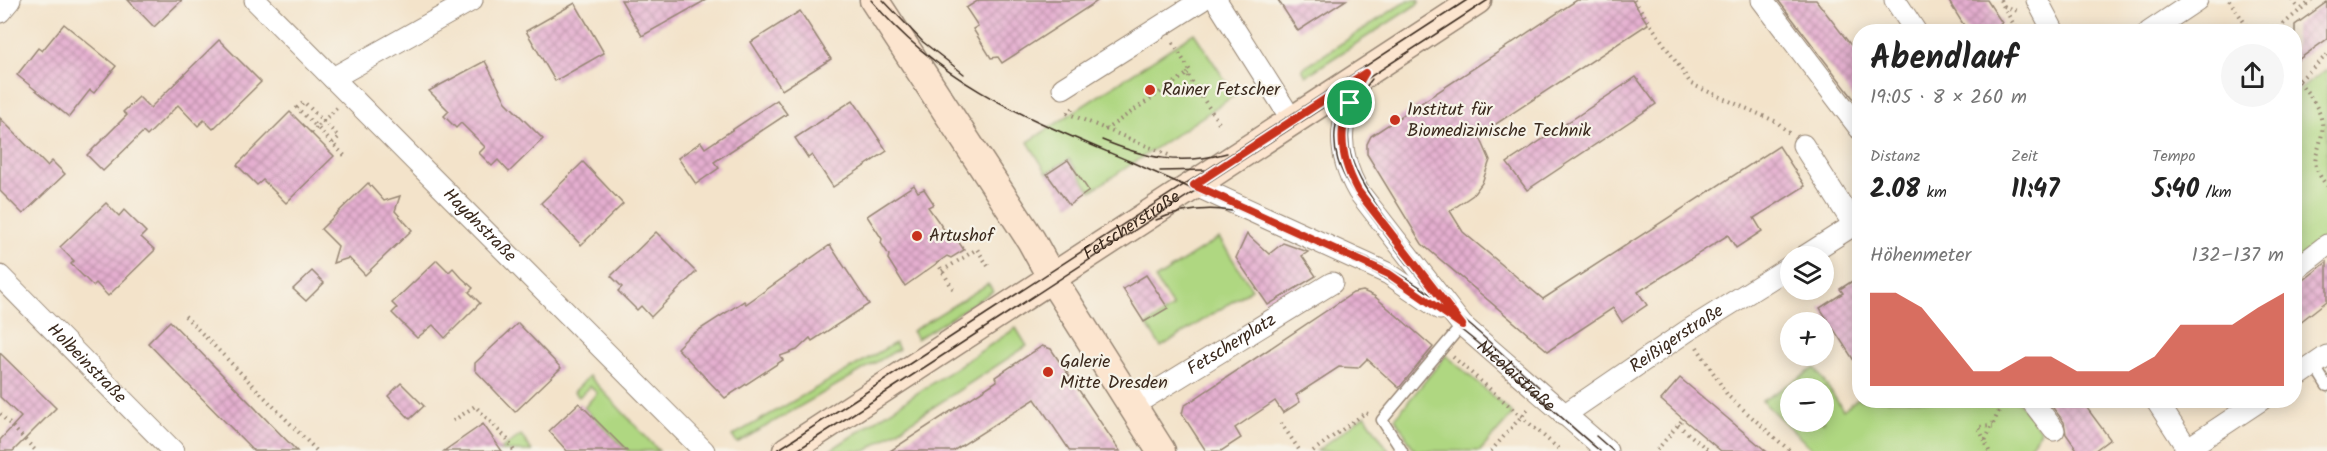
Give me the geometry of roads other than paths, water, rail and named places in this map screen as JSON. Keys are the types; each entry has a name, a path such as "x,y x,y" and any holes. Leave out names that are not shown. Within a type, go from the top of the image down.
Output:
{"main road":[{"path":"874,0 1031,240 1051,278 1161,451"},
{"name":"Fetscherstraße","path":"787,451 1477,0"}],"street":[{"path":"0,12 10,0"},
{"name":"Haydnstraße","path":"255,0 704,451"},
{"path":"333,78 472,0"},
{"path":"1063,88 1202,0"},
{"path":"1216,0 1292,120"},
{"path":"1762,0 1852,118"},
{"path":"1895,0 1911,24"},
{"path":"2037,0 2050,24"},
{"path":"2161,24 2197,0"},
{"name":"Nicolaistraße","path":"1365,73 1343,122 1343,154 1348,172 1358,191 1462,325 1607,451"},
{"path":"1803,145 1852,216"},
{"path":"1194,185 1389,274 1462,325"},
{"path":"1821,246 1852,226"},
{"path":"2302,265 2327,245"},
{"name":"Reißigerstraße","path":"1564,415 1687,331 1780,273"},
{"name":"Holbeinstraße","path":"0,276 173,451"},
{"name":"Fetscherplatz","path":"1132,406 1332,282"},
{"path":"2302,373 2320,361"},
{"path":"2037,408 2055,430"},
{"path":"2161,408 2188,450 2248,408"}],"lane":[{"path":"1402,451 1382,420 1462,325"},
{"path":"2320,361 2327,386"}],"tram line":[{"path":"871,0 928,56 958,78 990,97 1056,130 1351,260 1411,294 1468,335 1600,451"},
{"path":"883,0 923,42 964,74"},
{"path":"776,451 1467,0"},
{"path":"796,451 1488,0"},
{"path":"1372,79 1358,100 1350,120 1348,138 1357,173 1379,209 1454,307"},
{"path":"1348,90 1335,128 1338,160 1344,175 1363,205 1426,287"},
{"path":"1102,140 1163,158 1194,159 1227,153"},
{"path":"1160,171 1205,170"},
{"path":"1156,220 1193,210 1232,211"},
{"path":"1345,249 1391,270 1431,295 1469,324 1539,387"},
{"path":"1596,436 1613,451"}],"place":[{"name":"Rainer Fetscher","path":"1150,90"},
{"name":"Institut für Biomedizinische Technik","path":"1395,120"},
{"name":"Artushof","path":"917,236"},
{"name":"Galerie Mitte Dresden","path":"1048,372"}]}
